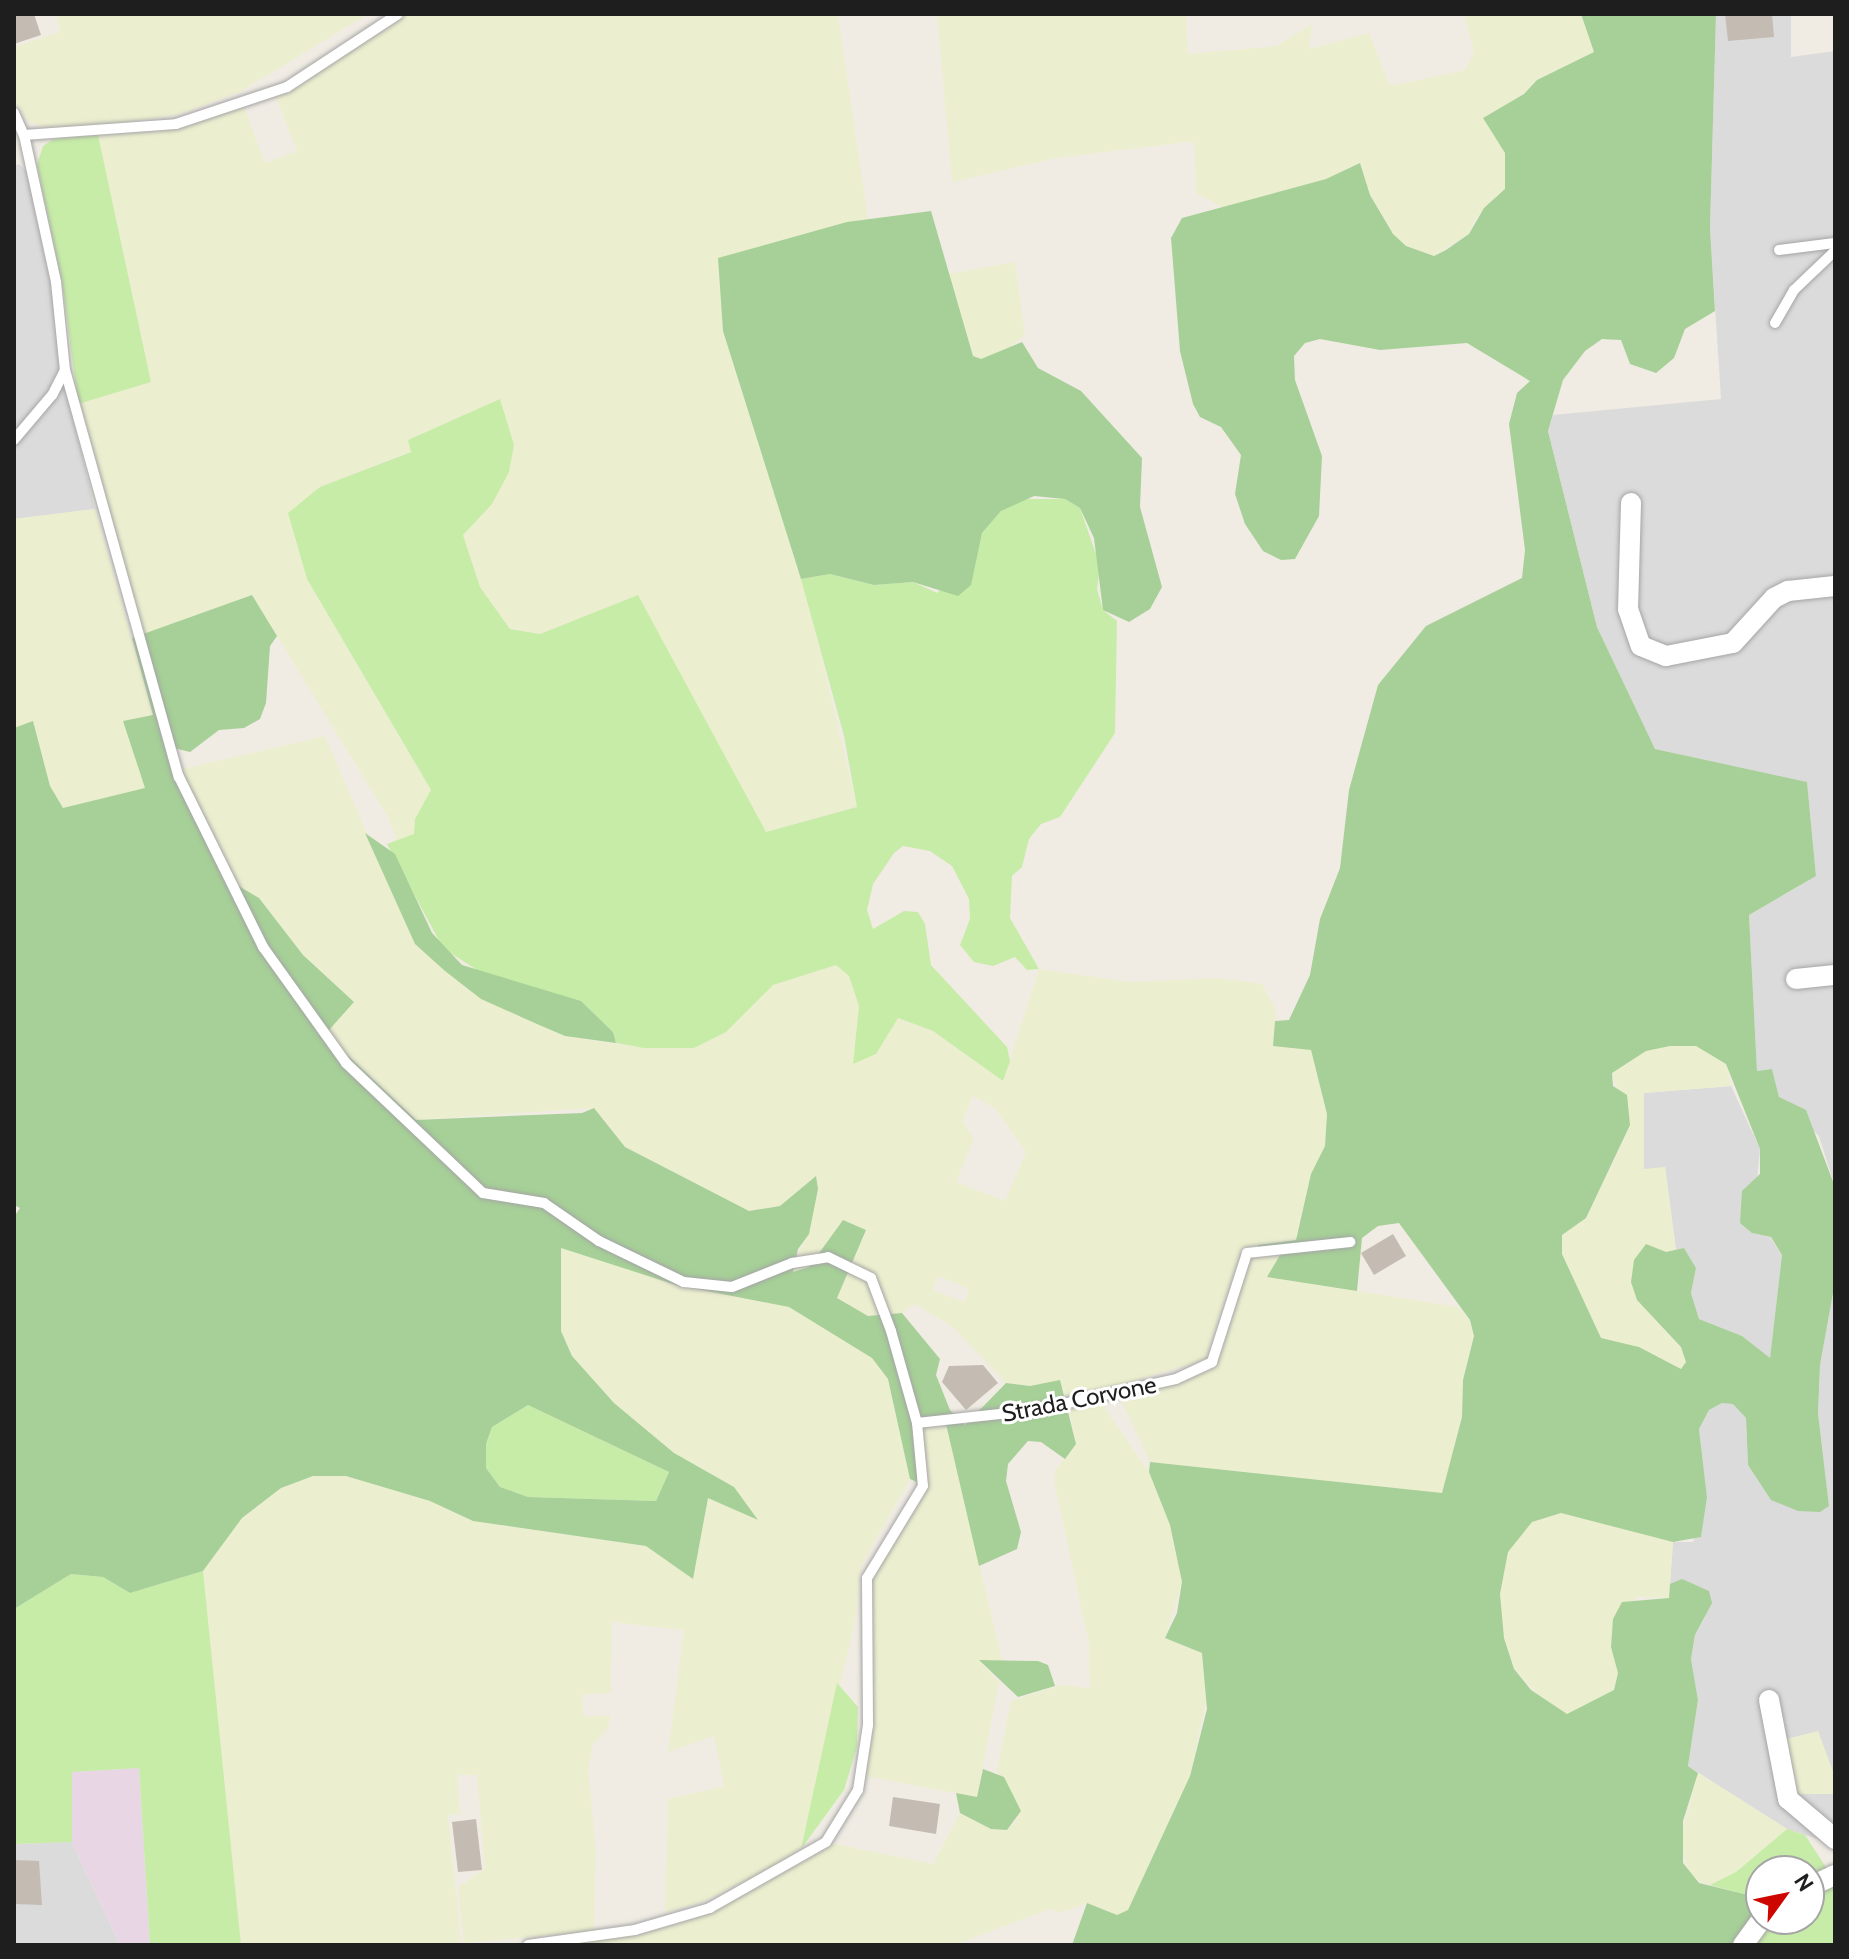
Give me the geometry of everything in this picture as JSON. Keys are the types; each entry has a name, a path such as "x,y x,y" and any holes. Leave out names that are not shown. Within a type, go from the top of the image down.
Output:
{"street":[{"path":"1631,503 1628,609 1641,646 1666,656 1733,643 1774,598 1788,591 1835,586"},
{"path":"1796,979 1835,975"},
{"path":"1769,1700 1788,1799 1835,1839"}],"lane":[{"path":"24,135 176,124 287,87 398,14"},
{"path":"14,113 24,135 56,282 65,370 179,777 263,947 346,1063 483,1193 544,1203 599,1241 684,1282 732,1287 792,1263 828,1257 871,1278 917,1423 923,1486 867,1578 868,1725 858,1790 826,1842 710,1908 635,1930 528,1945"},
{"path":"1779,250 1835,243"},
{"path":"1775,323 1794,290 1835,251"},
{"path":"14,440 52,395 65,370"},
{"name":"Strada Corvone","path":"917,1423 1050,1408 1176,1379 1212,1362 1247,1253 1350,1242"}],"shaded area":[{"path":"1716,14 1791,14 1791,57 1835,51 1835,1187 1819,1136 1779,1097 1772,1069 1757,1071 1749,915 1816,876 1807,783 1655,749 1597,627 1548,431 1553,415 1721,399 1710,228"},
{"path":"19,164 27,172 55,305 60,363 95,509 14,519 14,166"},
{"path":"1731,1086 1760,1149 1752,1233 1770,1237 1782,1255 1770,1359 1742,1336 1699,1319 1691,1293 1696,1268 1684,1248 1676,1250 1665,1168 1644,1170 1644,1093"},
{"path":"1835,1282 1835,1845 1787,1829 1688,1766 1698,1700 1691,1659 1695,1635 1705,1617 1670,1584 1673,1542 1693,1542 1707,1497 1699,1429 1709,1410 1722,1403 1733,1403 1746,1418 1748,1466 1829,1506 1818,1413 1820,1365"},
{"path":"139,1768 150,1945 120,1945 72,1842 72,1772"},
{"path":"72,1842 120,1945 14,1945 14,1844"}],"green space":[{"path":"56,14 368,14 240,92 176,115 85,128 42,127 28,121 14,99 14,47 60,32"},
{"path":"404,14 838,14 868,218 718,258 723,331 808,601 857,807 765,832 569,622 540,634 511,629 480,587 463,534 492,504 514,445 499,400 408,440 412,451 320,487 307,579 431,791 415,819 414,834 397,842 389,819 252,595 141,636 78,404 151,382 98,135 160,131 244,107 265,163 297,151 276,98"},
{"path":"937,14 1186,14 1188,54 1277,46 1312,24 1309,49 1369,33 1390,86 1465,70 1474,52 1464,14 1581,14 1594,52 1537,80 1524,94 1483,118 1505,152 1505,190 1476,218 1469,234 1434,256 1406,246 1393,234 1370,195 1360,163 1326,179 1227,210 1196,193 1194,143 1187,142 1057,158 952,182"},
{"path":"1581,14 1716,14 1710,228 1715,311 1685,329 1674,358 1656,373 1630,364 1621,340 1602,339 1585,351 1563,380 1548,431 1597,627 1655,749 1807,782 1816,876 1749,915 1757,1071 1772,1069 1779,1097 1806,1110 1835,1187 1835,1282 1820,1365 1818,1413 1829,1506 1820,1512 1798,1511 1771,1500 1748,1465 1746,1418 1733,1404 1722,1403 1709,1410 1699,1429 1707,1497 1701,1537 1673,1542 1561,1513 1532,1522 1508,1552 1500,1594 1504,1638 1514,1669 1531,1690 1567,1714 1614,1690 1618,1673 1611,1647 1613,1619 1622,1602 1669,1598 1670,1584 1682,1579 1709,1591 1712,1603 1695,1635 1691,1659 1698,1700 1688,1766 1698,1773 1683,1821 1683,1863 1699,1883 1745,1894 1745,1935 1755,1935 1750,1945 1072,1945 1087,1903 1117,1915 1128,1910 1190,1776 1207,1709 1202,1653 1165,1638 1177,1613 1182,1582 1170,1525 1149,1472 1150,1462 1442,1493 1462,1417 1463,1380 1474,1336 1470,1320 1399,1223 1378,1226 1362,1238 1357,1291 1267,1277 1280,1255 1258,1256 1258,1245 1296,1240 1311,1174 1325,1146 1327,1114 1311,1050 1273,1046 1275,1021 1289,1020 1310,975 1320,919 1340,868 1349,790 1378,685 1426,626 1522,578 1525,550 1509,424 1517,393 1530,381 1467,343 1380,350 1320,339 1305,343 1294,356 1295,380 1322,456 1319,516 1295,559 1281,560 1263,551 1245,524 1235,494 1241,455 1221,427 1200,417 1193,404 1180,351 1171,238 1182,218 1326,179 1360,163 1370,195 1393,234 1406,246 1434,256 1469,234 1484,208 1505,189 1505,153 1483,118 1524,94 1537,80 1594,52","holes":["1670,1046 1696,1046 1726,1064 1760,1149 1760,1174 1742,1191 1740,1223 1752,1233 1771,1237 1782,1255 1770,1358 1742,1336 1699,1319 1691,1293 1696,1268 1684,1248 1666,1252 1646,1244 1634,1260 1631,1282 1637,1300 1681,1347 1686,1362 1681,1369 1639,1347 1601,1338 1562,1254 1562,1235 1586,1218 1630,1125 1627,1095 1613,1086 1612,1073 1646,1051"]},
{"path":"98,135 151,382 78,404 63,288 37,165 43,146 54,139"},
{"path":"931,211 973,356 981,359 1022,342 1038,368 1081,391 1142,458 1140,507 1162,587 1150,609 1129,622 1103,610 1094,538 1080,508 1065,499 1034,496 1001,511 982,533 971,585 958,596 913,582 874,585 830,574 801,579 723,331 718,258 847,222"},
{"path":"1015,262 1025,335 1005,351 981,359 973,356 948,274"},
{"path":"500,399 514,445 509,472 492,504 463,535 480,587 510,629 540,634 638,595 766,832 857,807 844,736 801,579 830,574 874,585 913,582 937,593 979,546 982,533 1001,511 1019,499 1065,499 1080,508 1100,566 1097,589 1103,610 1117,621 1115,733 1060,817 1041,824 1029,839 1022,867 1012,876 1010,918 1039,969 1027,970 1015,957 993,966 974,962 960,945 970,919 969,899 952,866 930,851 903,846 894,853 873,884 867,910 873,929 904,911 918,912 925,924 931,965 1007,1047 1010,1061 1003,1081 933,1031 898,1018 876,1054 853,1064 859,1006 849,976 836,965 773,985 726,1032 694,1048 644,1048 616,1043 613,1032 581,1001 486,976 443,948 387,844 414,834 415,819 431,790 307,579 288,513 320,487 411,452 408,440"},
{"path":"95,509 153,715 124,721 146,788 63,809 50,786 33,722 14,728 14,519"},
{"path":"252,595 277,636 270,646 266,703 260,719 244,728 219,730 190,752 170,747 168,758 237,885 259,898 303,955 354,1002 329,1030 344,1052 416,1120 582,1113 594,1108 625,1147 749,1211 780,1206 816,1176 818,1189 809,1234 798,1249 793,1272 809,1267 843,1220 866,1230 837,1298 868,1316 902,1313 940,1359 936,1375 950,1410 965,1425 1006,1383 1030,1386 1060,1380 1076,1444 1065,1459 1041,1442 1028,1441 1008,1464 1006,1481 1021,1532 1017,1549 979,1566 946,1424 921,1424 926,1486 910,1479 888,1379 872,1358 789,1307 676,1285 561,1248 561,1331 572,1356 614,1403 674,1453 734,1487 758,1520 708,1498 693,1579 646,1546 473,1521 430,1501 346,1476 313,1476 281,1488 242,1518 203,1571 130,1593 103,1577 71,1574 14,1609 14,1217 20,1208 14,1205 14,728 33,721 50,786 63,808 145,788 123,721 153,715 132,638","holes":["528,1405 669,1472 656,1501 528,1497 500,1487 486,1468 486,1444 492,1427"]},
{"path":"325,736 415,944 513,1012 565,1036 644,1048 726,1032 773,985 836,965 849,976 859,1006 853,1063 876,1054 897,1018 933,1031 1003,1081 1039,969 1130,982 1217,978 1262,984 1276,1010 1273,1045 1311,1049 1327,1114 1325,1146 1311,1174 1295,1240 1242,1248 1205,1360 1066,1401 1060,1381 1030,1386 1006,1383 954,1328 915,1304 902,1313 868,1316 837,1298 866,1231 843,1220 809,1267 793,1272 813,1213 780,1206 749,1211 721,1198 625,1147 594,1108 416,1120 344,1052 329,1029 354,1002 303,955 259,898 237,886 183,778 182,769","holes":["973,1096 995,1108 1026,1152 1005,1201 956,1182 974,1139 963,1121","938,1276 969,1289 964,1302 933,1290"]},
{"path":"365,833 395,854 432,933 462,965 581,1001 613,1032 616,1043 565,1036 481,999 445,971 415,944"},
{"path":"1670,1046 1696,1046 1714,1053 1726,1064 1731,1086 1644,1093 1644,1169 1665,1167 1676,1250 1666,1252 1631,1282 1638,1300 1681,1347 1686,1362 1681,1369 1639,1347 1601,1338 1562,1254 1562,1235 1608,1174 1630,1125 1612,1073 1646,1051"},
{"path":"561,1247 676,1285 789,1307 872,1358 888,1379 910,1479 861,1566 855,1621 801,1849 776,1867 704,1901 665,1913 668,1799 724,1786 714,1736 668,1752 684,1630 612,1622 611,1693 582,1695 584,1717 611,1715 607,1730 593,1744 588,1769 596,1850 594,1931 464,1943 458,1887 485,1869 477,1775 457,1775 460,1814 448,1815 461,1943 241,1945 203,1571 242,1518 281,1488 313,1476 346,1476 430,1501 473,1521 646,1546 693,1578 708,1497 756,1519 734,1487 674,1453 614,1403 572,1356 561,1331"},
{"path":"1281,1254 1268,1277 1458,1307 1470,1321 1474,1336 1463,1380 1462,1417 1442,1493 1150,1462 1120,1398 1189,1377 1218,1361 1248,1257"},
{"path":"1102,1404 1149,1472 1170,1525 1182,1582 1165,1638 1202,1653 1209,1686 1190,1776 1128,1910 1117,1915 1087,1903 1060,1913 1050,1909 954,1945 541,1945 709,1911 831,1843 933,1864 960,1813 991,1829 1007,1830 1014,1824 1021,1811 997,1770 1011,1701 1061,1685 1090,1688 1089,1644 1054,1481 1056,1469 1076,1444 1069,1410"},
{"path":"528,1405 669,1472 656,1501 528,1497 500,1487 486,1468 486,1444 492,1427"},
{"path":"946,1423 1003,1664 980,1661 999,1683 977,1797 865,1776 871,1734 870,1580 926,1486 921,1424"},
{"path":"1562,1513 1673,1542 1669,1598 1636,1597 1611,1647 1618,1673 1614,1690 1567,1714 1546,1703 1514,1669 1504,1638 1500,1594 1508,1552 1532,1522"},
{"path":"203,1571 241,1945 150,1945 139,1768 72,1772 72,1842 14,1844 14,1609 71,1574 103,1577 130,1593"},
{"path":"979,1660 1038,1661 1048,1665 1055,1686 1018,1697"},
{"path":"837,1683 858,1707 857,1747 844,1790 801,1849"},
{"path":"1818,1731 1835,1777 1835,1794 1790,1794 1778,1741"},
{"path":"983,1769 1004,1777 1021,1811 1007,1830 991,1829 960,1813 956,1793 977,1797"},
{"path":"1698,1773 1787,1829 1756,1855 1745,1855 1745,1864 1736,1872 1710,1885 1691,1878 1680,1842"},
{"path":"1787,1829 1805,1835 1818,1855 1756,1855"},
{"path":"1745,1864 1745,1894 1710,1885"},
{"path":"1825,1866 1835,1881 1835,1945 1750,1945 1755,1935 1825,1935"}],"building":[{"path":"14,14 34,14 41,35 14,44"},
{"path":"1725,14 1772,14 1774,37 1728,41"},
{"path":"1393,1234 1406,1256 1374,1275 1361,1253"},
{"path":"983,1365 998,1383 966,1410 942,1382 949,1366"},
{"path":"893,1797 940,1804 936,1834 889,1826"},
{"path":"476,1819 482,1870 458,1872 452,1822"},
{"path":"14,1860 39,1861 42,1905 14,1904"}]}
